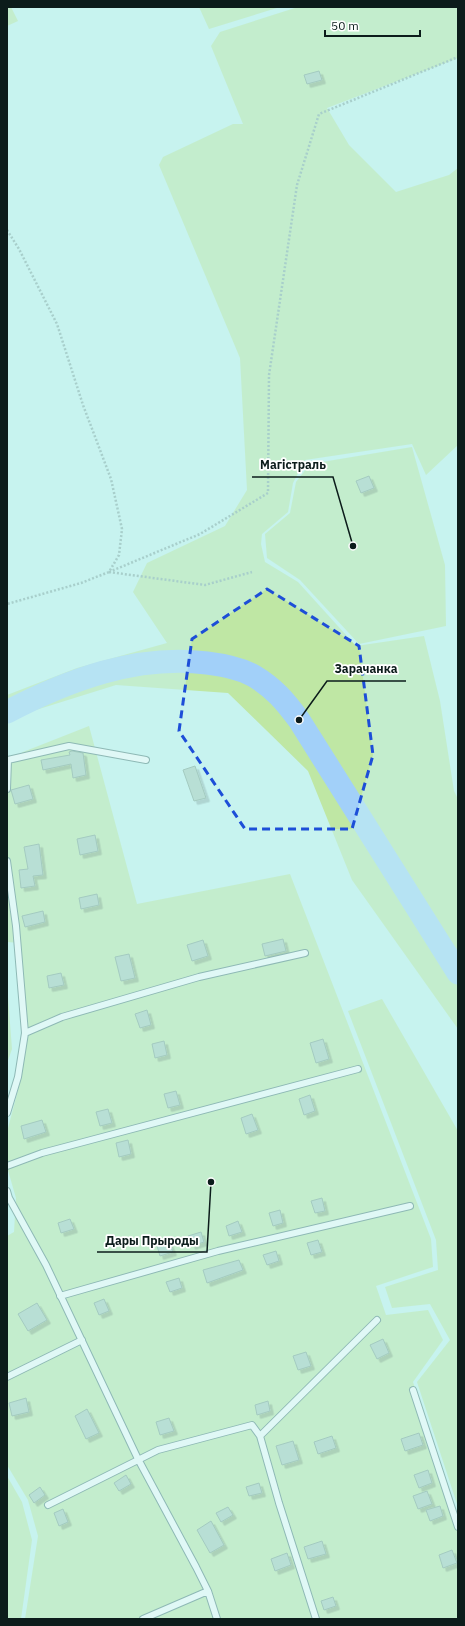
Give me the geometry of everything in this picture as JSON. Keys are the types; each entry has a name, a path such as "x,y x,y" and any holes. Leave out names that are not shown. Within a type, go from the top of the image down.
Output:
{"lane":[{"path":"7,789 8,760 69,746 146,760"},
{"path":"7,861 16,926 25,1034 18,1077 7,1113"},
{"path":"25,1034 62,1017 200,977 305,953"},
{"path":"7,1166 42,1153 358,1069"},
{"path":"7,1191 9,1198 46,1265 138,1458 208,1591 217,1619"},
{"path":"60,1296 218,1251 410,1206"},
{"path":"260,1436 377,1320"},
{"path":"7,1377 82,1340"},
{"path":"413,1390 458,1527"},
{"path":"48,1505 138,1458 158,1450 252,1425 260,1436 279,1503 316,1619"},
{"path":"144,1619 208,1591"}],"path":[{"path":"7,604 81,583 200,534 268,493 269,375 297,185 319,114 458,58"},
{"path":"7,230 19,249 57,324 83,405 111,479 122,528 120,555 109,572"},
{"path":"109,572 205,585 252,572"}],"highlighted area":[{"path":"267,589 359,646 373,755 352,829 245,829 179,731 192,639"}],"green space":[{"path":"7,7 11,7 18,21 7,26"},
{"path":"199,7 280,7 209,29"},
{"path":"298,7 458,7 458,58 327,108 349,145 396,192 449,175 458,168 458,445 426,475 412,444 305,460 293,483 288,512 262,534 261,544 265,562 298,582 356,646 424,636 440,701 454,791 458,799 458,1029 352,880 308,771 228,693 116,685 7,719 7,695 77,668 167,643 133,592 147,563 225,526 247,490 240,358 159,165 163,157 233,124 243,124 211,46 220,32"},
{"path":"412,447 445,565 446,626 359,644 300,580 267,558 265,534 290,513 296,482 310,464"},
{"path":"89,726 137,904 290,874 431,1239 433,1267 376,1286 386,1315 428,1310 443,1340 413,1382 458,1519 458,1619 25,1619 38,1536 28,1500 7,1465 7,1236 14,1232 16,1198 7,1167 7,1132 22,1075 21,943 7,942 7,764 23,752"},
{"path":"7,984 12,1049 7,1063"},
{"path":"382,999 458,1131 458,1507 417,1382 450,1340 430,1304 392,1308 385,1287 438,1270 436,1240 348,1011"},
{"path":"7,1476 22,1502 32,1540 21,1619 7,1619"}],"building":[{"path":"319,71 322,80 307,84 304,75"},
{"path":"369,476 374,488 361,493 356,481"},
{"path":"72,751 83,753 86,775 73,778 71,764 43,770 41,760 70,755 69,752"},
{"path":"195,766 206,798 194,801 183,770"},
{"path":"29,785 33,799 15,804 11,790"},
{"path":"95,835 98,851 80,855 77,839"},
{"path":"39,844 43,875 33,876 35,886 21,888 19,870 28,869 24,847"},
{"path":"97,894 99,905 81,909 79,898"},
{"path":"43,911 45,922 25,927 22,916"},
{"path":"283,939 286,951 265,956 262,944"},
{"path":"203,940 208,956 192,961 187,945"},
{"path":"129,954 135,978 121,981 115,957"},
{"path":"61,973 64,985 49,988 47,976"},
{"path":"147,1010 151,1025 140,1028 135,1014"},
{"path":"323,1039 329,1059 316,1063 310,1043"},
{"path":"164,1041 167,1055 155,1058 152,1044"},
{"path":"176,1091 180,1105 168,1108 164,1094"},
{"path":"310,1095 315,1111 304,1115 299,1099"},
{"path":"108,1109 112,1123 100,1126 96,1112"},
{"path":"252,1114 258,1130 246,1134 241,1118"},
{"path":"42,1120 46,1132 24,1139 21,1126"},
{"path":"128,1140 131,1154 119,1157 116,1143"},
{"path":"322,1198 325,1211 315,1213 311,1201"},
{"path":"280,1210 283,1223 273,1226 269,1213"},
{"path":"70,1219 74,1229 61,1233 58,1223"},
{"path":"238,1221 242,1232 229,1236 226,1226"},
{"path":"201,1232 204,1242 192,1246 188,1236"},
{"path":"318,1240 322,1252 311,1255 307,1243"},
{"path":"169,1242 173,1252 160,1256 157,1246"},
{"path":"276,1251 279,1261 267,1265 263,1255"},
{"path":"239,1260 243,1270 207,1283 203,1270"},
{"path":"179,1278 182,1288 170,1292 166,1282"},
{"path":"104,1299 109,1311 99,1315 94,1303"},
{"path":"37,1303 47,1320 28,1331 18,1314"},
{"path":"383,1339 389,1353 377,1359 370,1345"},
{"path":"306,1352 311,1366 298,1370 293,1356"},
{"path":"26,1398 29,1412 12,1416 9,1403"},
{"path":"268,1401 270,1411 257,1415 255,1405"},
{"path":"87,1409 99,1433 86,1439 75,1416"},
{"path":"169,1418 174,1431 160,1435 156,1422"},
{"path":"419,1433 423,1445 405,1451 401,1439"},
{"path":"332,1436 336,1448 318,1454 314,1442"},
{"path":"293,1441 299,1460 282,1465 276,1446"},
{"path":"428,1470 432,1483 419,1488 414,1475"},
{"path":"126,1475 131,1484 119,1491 114,1483"},
{"path":"259,1483 262,1493 249,1496 246,1487"},
{"path":"40,1487 45,1495 34,1503 29,1495"},
{"path":"427,1491 432,1504 418,1509 413,1496"},
{"path":"440,1506 443,1516 430,1521 426,1510"},
{"path":"228,1507 233,1515 221,1522 216,1513"},
{"path":"63,1509 68,1522 59,1526 54,1513"},
{"path":"211,1521 224,1545 210,1553 197,1530"},
{"path":"322,1541 326,1554 308,1559 304,1547"},
{"path":"452,1550 457,1563 443,1568 439,1555"},
{"path":"287,1553 291,1565 275,1571 271,1559"},
{"path":"333,1597 336,1606 324,1610 321,1601"}],"waterway":[{"path":"7,712 30,700 79,680 129,666 155,662 181,661 207,663 231,667 254,676 268,685 279,695 299,720 458,973"}],"place":[{"name":"Магістраль","path":"353,546"},
{"name":"Зарачанка","path":"299,720"},
{"name":"Дары Прыроды","path":"211,1182"}]}
